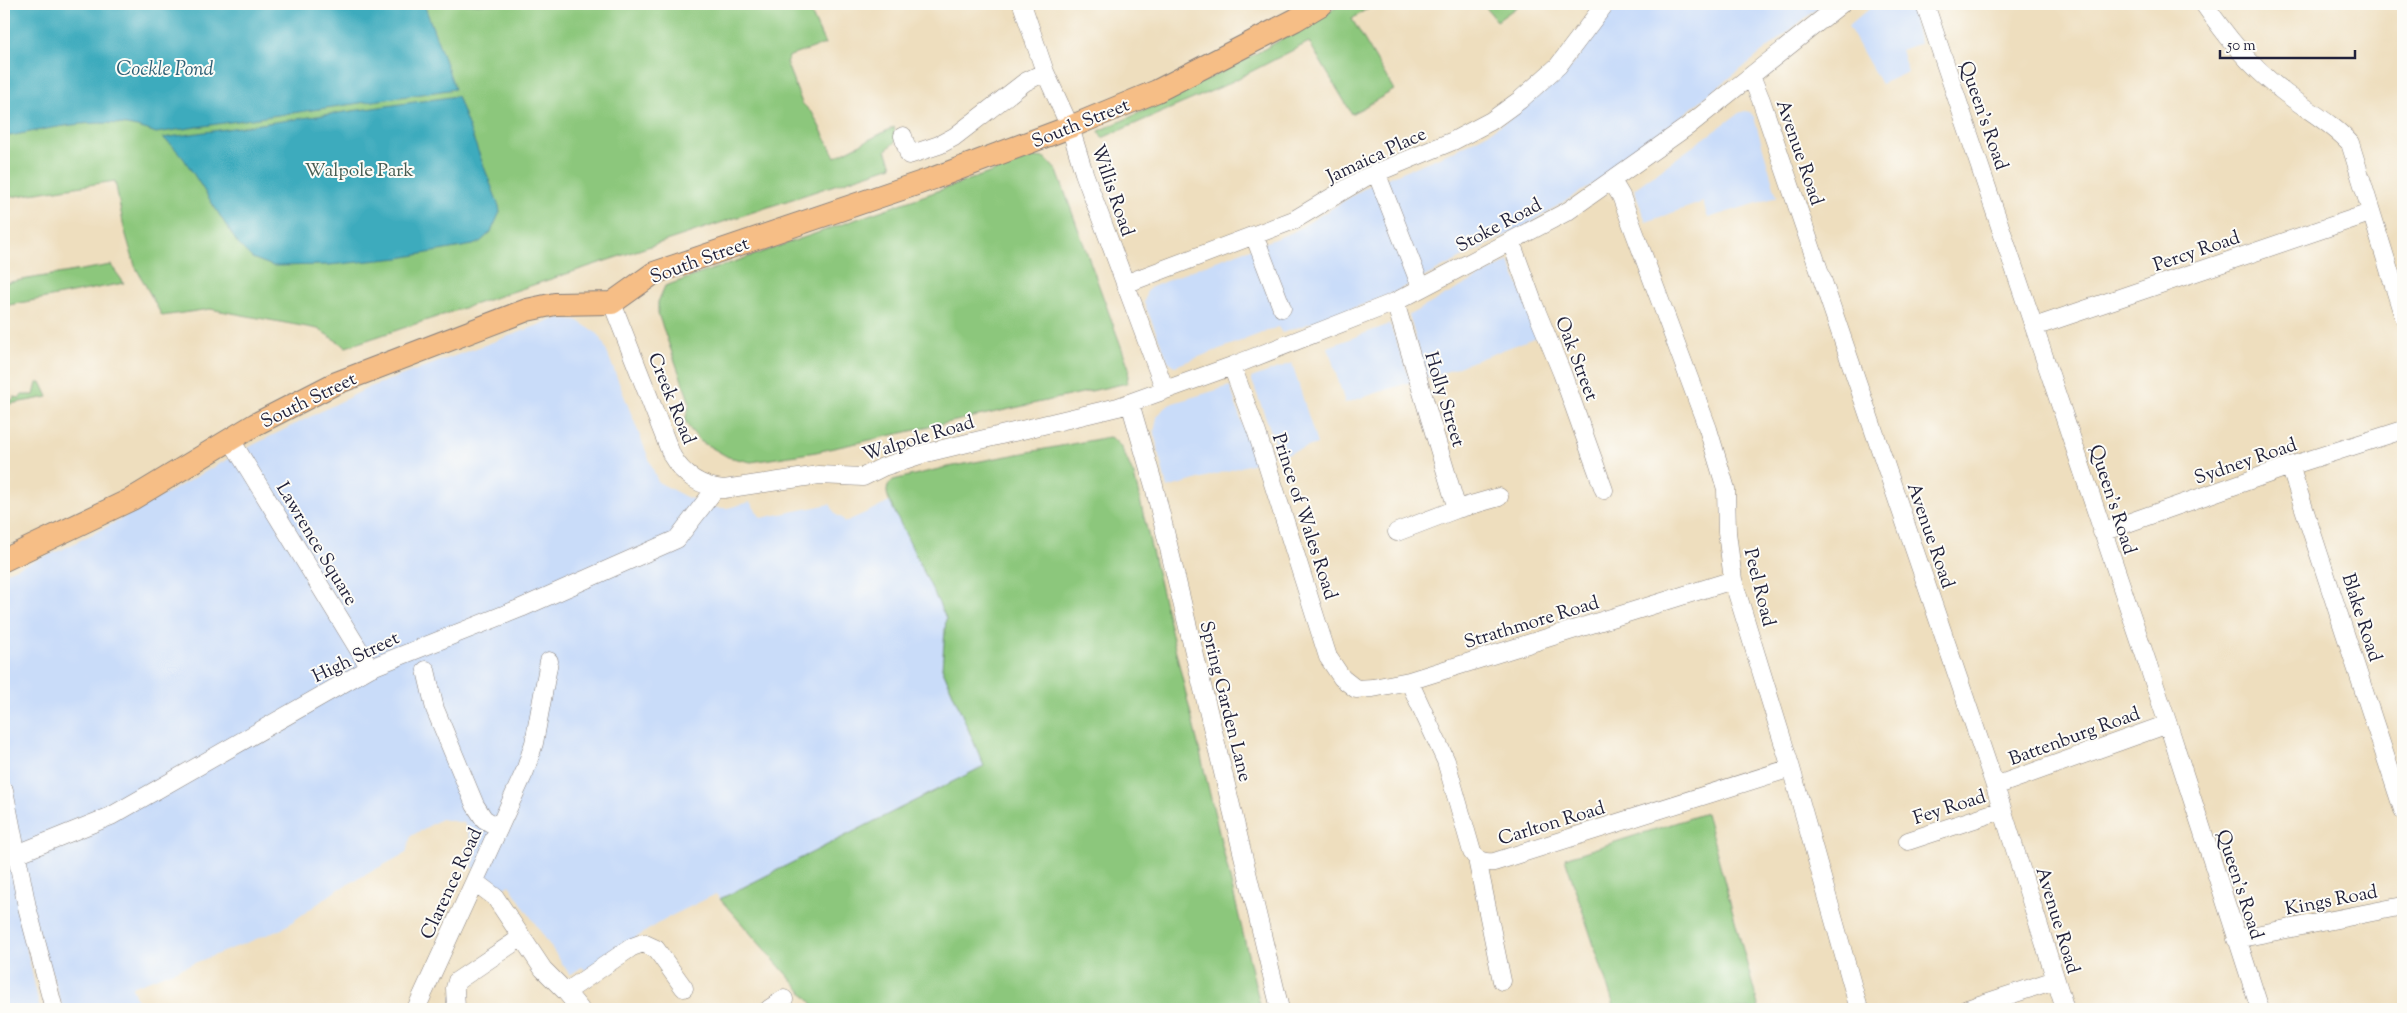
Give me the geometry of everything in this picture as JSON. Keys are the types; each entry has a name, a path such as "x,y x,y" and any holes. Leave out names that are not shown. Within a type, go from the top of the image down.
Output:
{"main road":[{"name":"South Street","path":"4,560 132,499 256,424 334,384 527,310 555,304 612,302 654,273 934,178 1070,128 1157,90 1295,20 1322,4"}],"street":[{"name":"Willis Road","path":"1022,4 1045,72 1070,128 1124,284 1165,390"},
{"name":"Jamaica Place","path":"1124,284 1305,214 1350,185 1376,172 1472,132 1520,100 1568,56 1605,4"},
{"name":"Stoke Road","path":"1130,403 1232,366 1395,302 1568,212 1752,78 1842,4"},
{"name":"Queen's Road","path":"1924,4 2168,724 2260,1009"},
{"path":"2204,4 2232,44 2280,89 2337,129 2350,143 2370,213 2403,314"},
{"path":"903,136 902,157 939,145 954,137 1025,82 1045,72"},
{"name":"Avenue Road","path":"1752,78 1768,118 1995,786 2055,980 2066,1009"},
{"path":"1376,172 1421,287"},
{"name":"Peel Road","path":"1612,181 1621,196 1708,429 1726,489 1727,532 1733,580 1791,768 1859,1009"},
{"name":"Percy Road","path":"2034,328 2370,213"},
{"path":"1254,235 1282,308"},
{"name":"Oak Street","path":"1512,242 1534,305 1562,372 1604,490"},
{"name":"Creek Road","path":"612,302 676,463 680,469 696,480 716,488"},
{"name":"Holly Street","path":"1395,302 1457,509"},
{"name":"Prince of Wales Road","path":"1232,366 1257,433 1328,657 1342,678"},
{"name":"Walpole Road","path":"716,488 738,488 819,475 864,477 883,467 926,453 1130,403"},
{"name":"Spring Garden Lane","path":"1130,403 1154,486 1280,1009"},
{"name":"Sydney Road","path":"2102,532 2290,466 2403,430"},
{"name":"Lawrence Square","path":"231,440 370,668"},
{"name":"Blake Road","path":"2290,466 2403,810"},
{"name":"High Street","path":"10,856 111,816 370,668 521,608 677,539 716,488"},
{"path":"1397,532 1457,509 1500,497"},
{"name":"Strathmore Road","path":"1342,678 1356,689 1373,688 1409,681 1733,580"},
{"name":"Clarence Road","path":"416,1009 499,828 484,819 475,805 435,710 426,670"},
{"path":"499,828 525,772 553,673"},
{"name":"Carlton Road","path":"1409,681 1446,761 1472,852 1477,859 1484,862 1494,862 1791,768"},
{"name":"Battenburg Road","path":"1995,786 2168,724"},
{"path":"4,790 10,856 27,907 54,1009"},
{"name":"Fey Road","path":"1908,841 2002,810"},
{"path":"1477,859 1502,981"},
{"path":"475,882 495,897 546,974 566,992 580,1009"},
{"name":"Kings Road","path":"2236,939 2403,906"},
{"path":"456,1009 455,988 457,981 519,934"},
{"path":"566,992 632,947 643,943 656,949 684,988"},
{"path":"1967,1009 2055,980"}],"shaded area":[{"path":"1615,4 1823,4 1606,176 1530,223 1393,293 1365,304 1282,333 1278,327 1175,366 1168,361 1144,303 1146,293 1150,288 1293,232 1370,185 1454,151 1488,133 1513,117 1567,72"},
{"path":"1874,4 1931,4 1912,11 1920,43 1901,50 1908,72 1881,84 1848,26"},
{"path":"1750,112 1754,117 1777,197 1708,218 1703,202 1646,222 1634,189 1739,113"},
{"path":"1509,261 1539,336 1427,379 1409,315"},
{"path":"558,318 576,320 598,334 603,342 658,482 686,497 717,508 728,508 750,502 761,518 830,504 836,515 845,522 890,502 946,618 942,668 984,766 720,899 716,894 663,920 586,971 582,967 570,975 509,885 501,890 494,882 472,867 476,854 464,823 441,819 411,836 406,853 337,890 282,929 132,987 140,1009 63,1009 27,907 18,909 40,1009 4,1009 4,573 61,550 112,524 253,445 370,387"},
{"path":"1390,324 1411,382 1345,403 1328,347"},
{"path":"1292,363 1317,444 1280,456 1251,378"},
{"path":"1230,386 1255,463 1167,488 1154,433 1157,417 1165,407 1173,403"}],"green space":[{"name":"Walpole Park","path":"4,4 761,4 763,10 780,4 807,4 825,44 790,56 786,62 802,103 813,114 835,157 894,127 896,141 886,150 892,166 346,347 318,329 210,309 162,316 135,266 124,228 115,181 4,198"},
{"path":"1342,4 1374,4 1352,19 1394,90 1352,114 1309,42 1221,87 1102,138 1099,131 1222,72"},
{"path":"1483,4 1521,4 1497,21"},
{"path":"1035,157 1045,158 1057,171 1129,368 1127,383 816,452 751,462 728,457 700,441 689,428 685,420 690,403 658,314 658,302 665,286"},
{"path":"111,265 124,283 4,306 4,283"},
{"path":"41,382 48,397 4,405 7,399 20,398 21,395 34,395 37,383"},
{"path":"1109,437 1118,443 1134,475 1261,1009 817,1009 720,899 984,766 942,668 946,618 890,502 887,488 893,480 943,468"},
{"path":"1706,813 1759,1009 1615,1009 1565,858"}],"water":[{"name":"Cockle Pond","path":"4,4 424,4 455,89 156,133 137,127 99,123 80,124 4,137"},
{"path":"457,96 500,212 491,232 480,242 473,245 399,258 329,265 273,266 252,258 238,244 184,159 163,138"}]}
